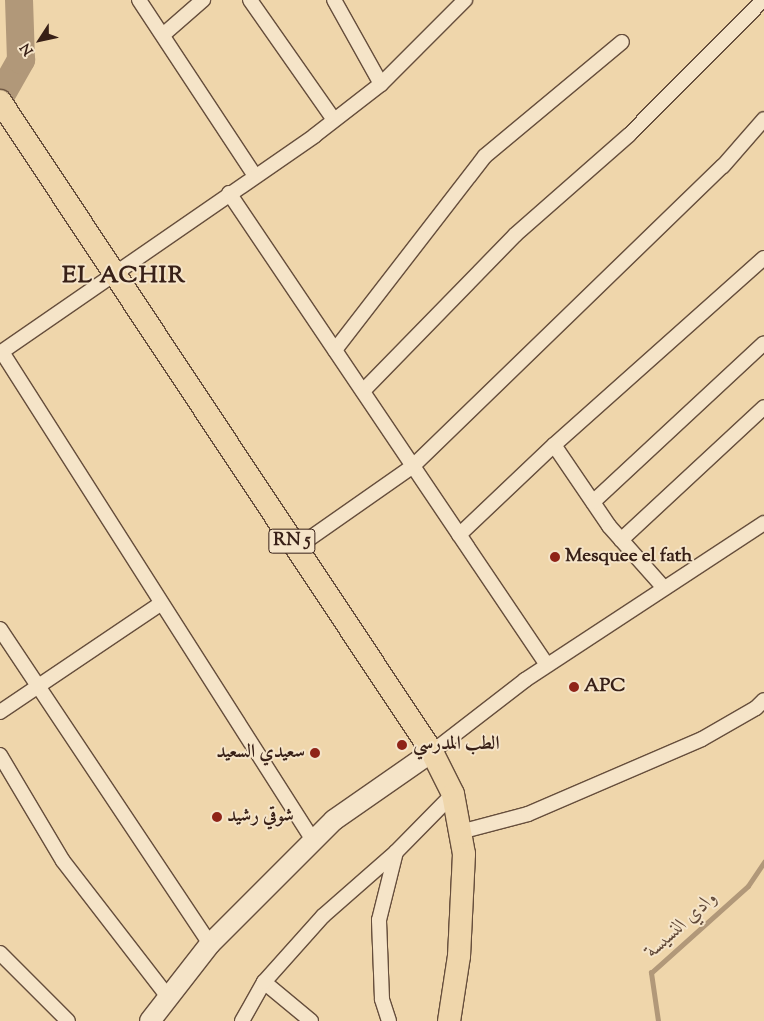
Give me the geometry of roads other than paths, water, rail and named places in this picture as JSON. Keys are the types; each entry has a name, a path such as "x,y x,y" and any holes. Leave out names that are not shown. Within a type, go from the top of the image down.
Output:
{"main road":[{"name":"RN 5","path":"0,100 432,752 453,794 464,854 463,896 449,1021"}],"street":[{"path":"139,0 164,34 254,176"},
{"path":"164,34 203,0"},
{"path":"250,0 334,120"},
{"path":"334,0 381,84"},
{"path":"314,842 160,604 1,352 334,120 381,84 464,0"},
{"path":"363,391 514,234 628,135 763,0"},
{"path":"335,350 485,156 622,42"},
{"path":"296,548 413,466 716,173 764,119"},
{"path":"229,193 547,665"},
{"path":"459,535 554,445 764,258"},
{"path":"593,502 764,343"},
{"path":"621,540 764,407"},
{"path":"554,445 621,540 664,588"},
{"path":"150,1021 210,944 334,820 432,752 547,665 764,523"},
{"path":"0,712 39,688 160,604"},
{"path":"0,628 210,944"},
{"path":"460,832 528,814 702,739 756,708 764,700"},
{"path":"0,756 63,861 169,998"},
{"path":"242,1021 264,982 323,916 396,852 453,794"},
{"path":"389,1021 382,998 379,920 396,852"},
{"path":"0,953 68,1021"},
{"path":"264,982 311,1021"}],"waterway":[{"path":"0,97 21,60 19,0"},
{"name":"وادي النسيسة","path":"658,1021 651,973 748,886 764,862"}],"place":[{"name":"Mesquee el fath","path":"555,557"},
{"name":"APC","path":"574,687"},
{"name":"الطب المدرسي","path":"402,745"},
{"name":"سعيدي السعيد","path":"315,753"},
{"name":"شوقي رشيد","path":"217,817"}],"district":[{"name":"EL ACHIR","path":"124,277"}]}
